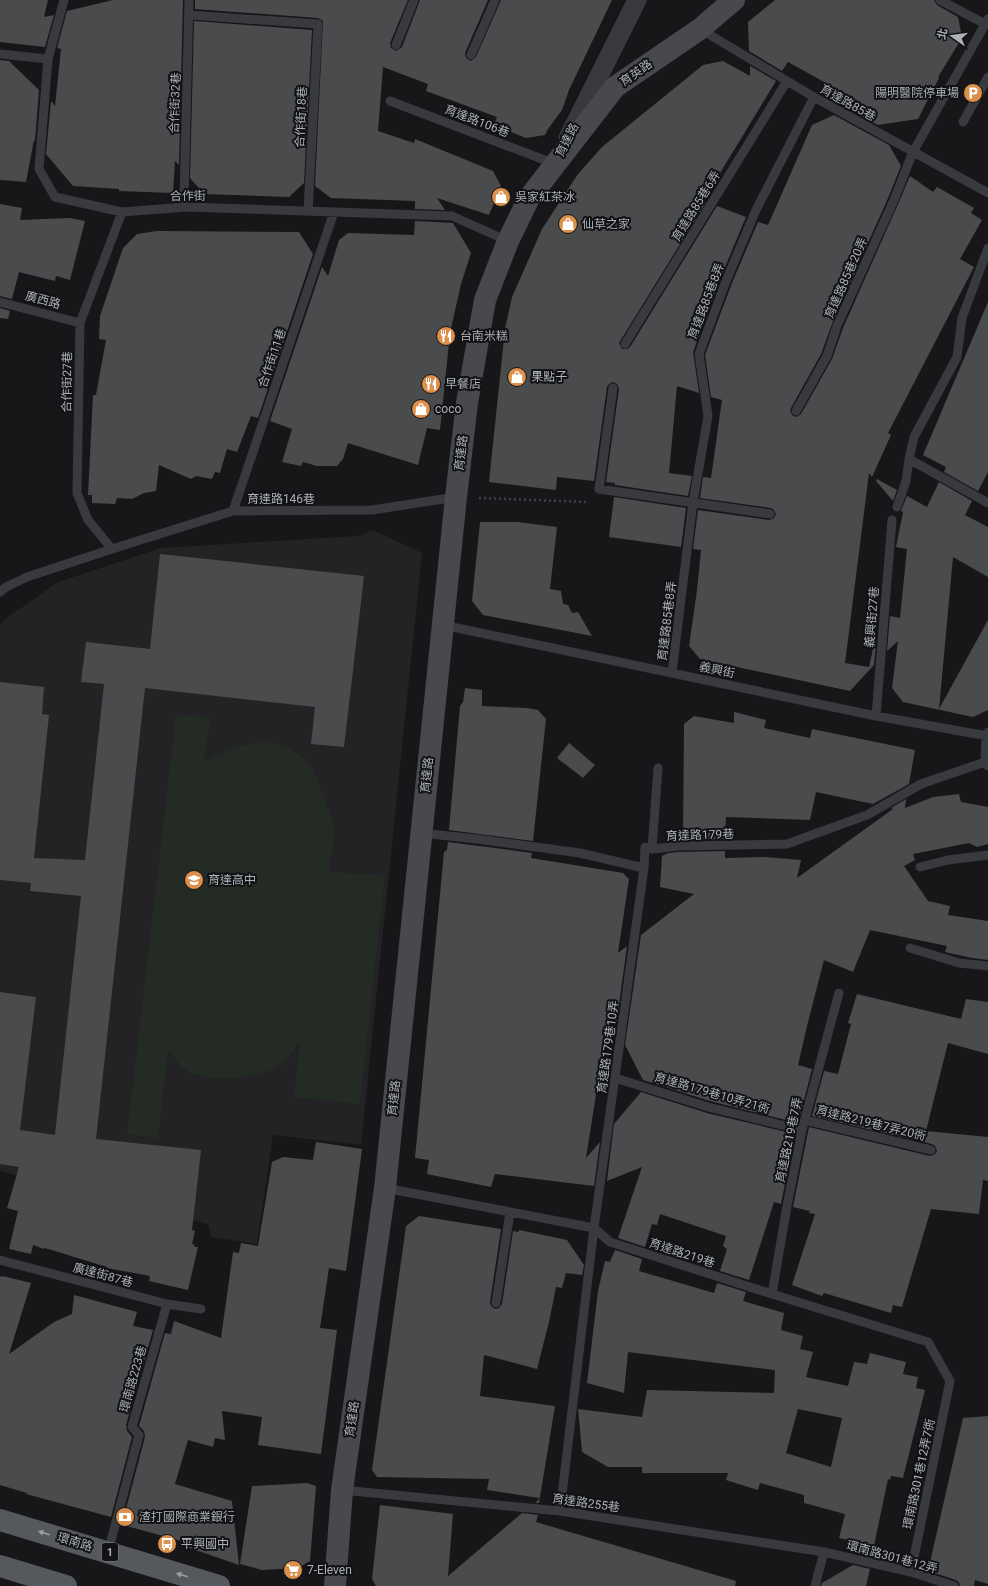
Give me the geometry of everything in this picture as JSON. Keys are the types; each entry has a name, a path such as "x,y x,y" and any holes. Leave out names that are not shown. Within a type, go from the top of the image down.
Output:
{"main road":[{"name":"環南路","path":"0,1520 219,1586"},
{"path":"0,1566 66,1586"}],"street":[{"name":"育達路","path":"335,1586 342,1490 385,1188 441,625 467,402 485,300 508,240 529,198 555,164 637,0"},
{"name":"育英路","path":"555,164 615,87 700,29 734,0"}],"lane":[{"name":"合作街","path":"64,0 48,59 39,169 55,197 122,212 186,207 452,216 508,240"},
{"name":"合作街32巷","path":"186,207 184,198 190,15 189,0"},
{"path":"396,46 414,0"},
{"path":"472,55 496,0"},
{"path":"940,0 986,21"},
{"name":"合作街18巷","path":"190,15 318,24 308,211"},
{"name":"育達路85巷20弄","path":"796,411 827,356 837,326 894,200 913,152 986,21"},
{"name":"育達路85巷","path":"700,29 814,97 988,193"},
{"path":"0,54 48,59"},
{"path":"963,122 988,77"},
{"name":"育達路85巷6弄","path":"625,344 787,81"},
{"name":"育達路85巷8弄","path":"672,672 693,502 708,416 699,354 726,281 756,210 814,97"},
{"name":"育達路106巷","path":"390,101 555,164"},
{"name":"合作街27巷","path":"112,549 88,520 76,493 80,323 122,212"},
{"name":"合作街11巷","path":"233,511 334,212"},
{"path":"897,507 906,481 914,437 956,357 962,318 988,248"},
{"name":"廣西路","path":"0,302 80,323"},
{"path":"613,388 598,489 770,514"},
{"path":"909,459 988,503"},
{"name":"育達路146巷","path":"0,592 6,587 27,577 233,511 372,510 456,497"},
{"name":"義興街27巷","path":"876,716 892,520"},
{"name":"義興街","path":"441,625 672,672 876,716 987,734"},
{"path":"986,764 987,734"},
{"name":"育達路179巷","path":"644,868 645,847 652,849 680,846 787,844 867,816 920,784 986,764"},
{"path":"652,849 658,768"},
{"path":"421,833 580,853 644,868"},
{"path":"920,867 948,860 988,855"},
{"name":"育達路179巷10弄","path":"560,1510 594,1228 644,868"},
{"path":"910,948 959,963 988,966"},
{"name":"育達路219巷7弄","path":"772,1294 804,1120 838,993"},
{"name":"育達路179巷10弄21衖","path":"616,1078 708,1106 802,1130"},
{"name":"育達路219巷7弄20衖","path":"804,1120 931,1150"},
{"path":"385,1188 594,1228"},
{"path":"496,1303 510,1212"},
{"name":"育達路219巷","path":"594,1228 610,1242 928,1342 950,1381"},
{"name":"廣達街87巷","path":"0,1260 167,1304 201,1309"},
{"name":"環南路223巷","path":"108,1552 138,1435 132,1427 167,1304"},
{"name":"環南路301巷12弄7衖","path":"911,1572 950,1381"},
{"name":"育達路255巷","path":"342,1490 560,1510 824,1552"},
{"path":"815,1586 824,1552"},
{"name":"環南路301巷12弄","path":"824,1552 911,1572 954,1586"}],"path":[{"path":"456,497 596,502 598,489"}],"shaded area":[{"name":"育達高中","path":"373,530 422,553 361,1145 273,1135 257,1244 211,1237 208,1224 0,1171 0,625 4,620 58,582 161,548 359,536"},
{"path":"176,715 210,717 204,762 231,749 258,743 271,743 284,746 297,753 313,770 333,823 334,842 329,872 385,875 360,1104 294,1097 300,1042 285,1061 275,1067 249,1076 234,1078 219,1078 192,1073 182,1067 168,1051 158,1138 127,1134"}],"building":[{"path":"0,0 48,0 44,17 54,15 45,47 0,42"},
{"path":"113,0 183,0 179,165 175,161 173,193 119,191 119,189 73,186 46,154 51,101 55,106 61,49 57,48 67,11"},
{"path":"195,0 408,0 390,43 391,48 396,51 402,47 420,0 488,0 465,53 466,58 471,61 476,57 501,0 612,0 569,90 562,110 545,135 526,138 494,125 497,117 426,91 428,84 383,67 378,131 414,143 415,139 493,171 501,186 489,215 437,198 445,210 415,209 415,201 331,198 315,186 323,21 318,18 195,9"},
{"path":"775,0 934,0 937,5 958,17 962,38 938,77 939,78 918,119 878,125 848,109 862,103 788,62 782,71 749,51 748,22"},
{"path":"194,21 312,30 304,183 289,197 204,194 190,178"},
{"path":"0,60 9,61 39,90 35,141 34,140 26,182 0,180"},
{"path":"723,61 750,76 750,66 776,81 703,201 706,202 619,343 622,349 627,349 630,347 717,206 746,217 720,279 693,352 699,393 677,386 669,473 692,476 688,496 615,485 615,483 606,482 619,389 617,384 613,382 607,387 594,481 557,477 556,490 489,482 505,329 512,297 542,229 578,174 602,147 703,65"},
{"path":"834,115 889,145 901,166 832,324 821,354 791,408 790,411 793,416 796,417 801,414 832,359 843,328 910,176 933,192 937,187 974,208 971,213 982,220 960,259 974,267 888,433 891,435 872,477 869,473 845,663 869,667 877,631 874,665 850,691 700,659 689,646 701,550 693,549 698,510 769,520 774,518 776,514 771,508 700,498 703,477 711,478 722,400 711,397 705,355 732,283 758,222 768,225 812,125"},
{"path":"0,204 22,208 20,220 70,218 85,221 70,280 56,276 55,281 19,272 12,299 0,296"},
{"path":"415,221 453,223 471,253 461,284 450,333 440,430 427,428 418,465 348,443 343,459 337,466 317,466 303,462 301,466 282,462 292,429 270,421 322,267 328,276 339,240 348,233 414,235"},
{"path":"157,231 299,232 313,254 258,418 251,416 237,452 227,449 220,473 215,472 212,479 196,476 191,479 159,465 156,491 144,493 132,499 117,498 115,504 92,503 92,495 88,495 93,395 96,395 106,340 99,339 100,316 123,248 137,234"},
{"path":"988,302 988,472 978,491 944,472 946,467 923,455"},
{"path":"0,308 10,311 8,319 0,318"},
{"path":"877,479 897,490 893,501 876,481"},
{"path":"939,482 972,501 965,515 988,527 988,577 953,557 939,709 988,620 988,710 973,717 903,702 892,688 898,641 887,651 890,616 900,618 907,549 896,547 903,512 901,511 907,496 927,507"},
{"path":"614,497 686,508 681,547 609,537"},
{"path":"480,522 517,522 557,527 550,589 561,591 563,604 568,605 572,613 578,612 592,636 483,615 472,601"},
{"path":"160,554 364,576 344,747 311,744 315,707 145,688 96,1139 201,1150 192,1230 195,1231 192,1244 195,1245 194,1247 198,1247 188,1290 149,1281 150,1276 107,1268 33,1245 31,1254 9,1249 18,1211 7,1208 19,1167 0,1164 0,992 36,997 20,1130 55,1135 81,896 30,891 31,883 0,880 0,682 44,687 42,714 49,715 34,858 85,860 104,684 81,682 86,642 150,649"},
{"path":"465,688 482,690 482,706 527,708 538,710 546,719 533,841 449,830 460,706 463,702"},
{"path":"734,712 766,720 764,728 810,738 812,729 915,750 909,784 873,804 816,792 810,820 726,817 725,839 683,840 684,724 694,716 734,723"},
{"path":"569,743 595,765 583,778 557,758"},
{"path":"959,794 961,802 988,807 988,844 977,847 969,843 913,854 915,860 904,866 928,901 950,906 948,915 988,921 988,960 945,952 947,946 870,930 853,972 824,960 798,1065 812,1069 798,1123 710,1101 643,1080 625,1045 641,935 694,894 660,887 662,856 668,853 679,852 725,851 725,858 765,857 801,860 797,878 893,809 891,808 906,799 905,808 933,797"},
{"path":"448,842 532,853 531,858 623,873 629,879 618,953 627,946 616,1026 609,1012 586,1158 600,1142 594,1186 495,1174 491,1187 427,1174 429,1160 415,1158 444,852 447,850"},
{"path":"857,994 961,1019 966,999 988,1002 988,1054 948,1043 926,1131 988,1137 988,1181 983,1180 979,1214 931,1209 902,1307 893,1305 891,1313 824,1293 822,1296 792,1285 815,1214 809,1213 810,1211 793,1207 809,1127 930,1156 935,1154 937,1151 935,1146 932,1144 812,1116 824,1071 838,1074 851,1024 848,1023"},
{"path":"641,1092 707,1113 795,1134 781,1204 774,1202 749,1280 720,1271 727,1249 723,1246 726,1236 660,1214 657,1225 652,1224 645,1247 618,1238 642,1167 607,1181 614,1124"},
{"path":"316,1142 362,1149 346,1271 329,1268 320,1328 337,1330 321,1454 258,1445 262,1417 222,1411 225,1440 215,1438 213,1447 188,1440 175,1484 232,1501 239,1565 184,1546 185,1542 123,1525 125,1520 123,1520 145,1437 144,1431 139,1426 165,1333 171,1334 174,1321 221,1338 233,1252 239,1253 241,1243 258,1246 272,1162 283,1157 313,1160"},
{"path":"419,1216 501,1229 490,1302 491,1306 495,1309 499,1308 502,1304 513,1231 519,1232 519,1230 567,1240 584,1265 582,1275 566,1273 562,1288 556,1287 537,1369 484,1355 480,1396 555,1406 540,1498 487,1490 489,1479 377,1477 372,1470 406,1226"},
{"path":"615,1250 642,1259 639,1271 714,1293 717,1283 746,1292 743,1301 784,1313 781,1330 803,1336 800,1349 813,1352 806,1377 848,1386 854,1362 867,1364 870,1353 906,1362 903,1374 918,1377 916,1388 925,1390 903,1478 891,1476 890,1480 888,1479 874,1546 839,1538 845,1514 804,1503 804,1495 760,1483 758,1490 726,1480 728,1473 642,1473 642,1467 608,1467 582,1452 578,1409 642,1417 647,1390 774,1393 775,1370 628,1352 624,1393 587,1383 598,1291 605,1261 610,1262","holes":["798,1409 842,1418 831,1467 786,1453"]},
{"path":"0,1276 31,1283 9,1354 54,1322 72,1314 74,1295 137,1312 133,1326 153,1330 126,1425 127,1431 132,1437 111,1517 26,1494 27,1493 0,1485"},
{"path":"988,1416 988,1584 975,1580 974,1586 960,1586 959,1582 956,1580 928,1571 963,1418"},
{"path":"307,1483 316,1486 310,1561 298,1568 262,1570 240,1564 252,1486"},
{"path":"380,1505 453,1514 448,1576 522,1513 538,1515 536,1522 736,1581 735,1586 376,1586 372,1579"},
{"path":"853,1565 870,1569 866,1586 821,1586 822,1583"}],"place":[{"name":"陽明醫院停車場","path":"973,93"},
{"name":"吳家紅茶冰","path":"501,197"},
{"name":"仙草之家","path":"568,224"},
{"name":"台南米糕","path":"446,336"},
{"name":"果點子","path":"517,377"},
{"name":"早餐店","path":"431,384"},
{"name":"coco","path":"421,409"},
{"name":"育達高中","path":"194,880"},
{"name":"渣打國際商業銀行","path":"125,1517"},
{"name":"平興國中","path":"167,1544"},
{"name":"7-Eleven","path":"293,1570"}]}
